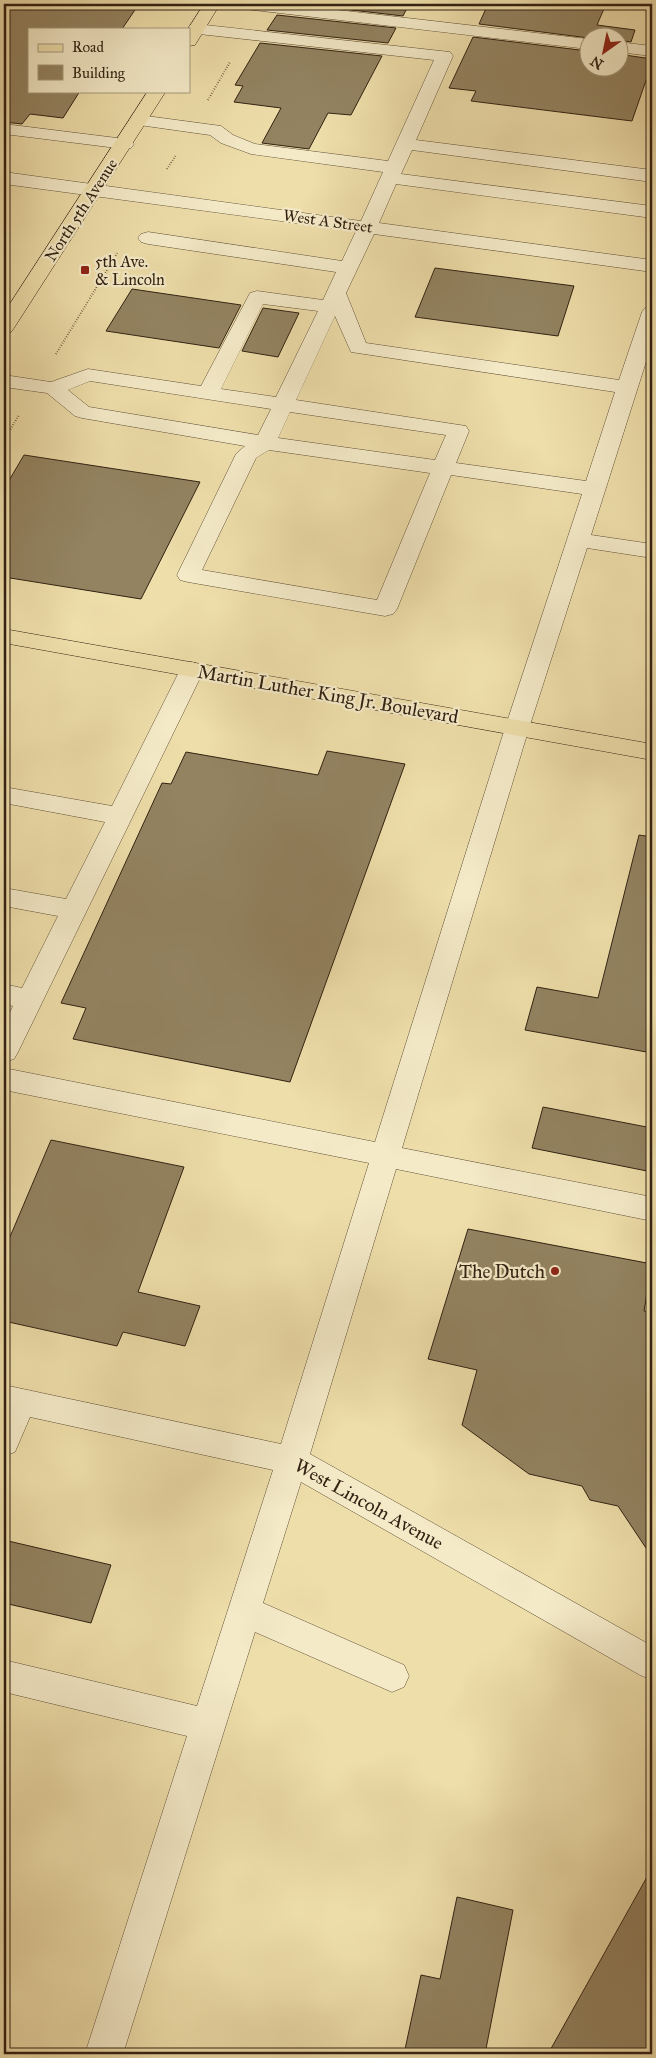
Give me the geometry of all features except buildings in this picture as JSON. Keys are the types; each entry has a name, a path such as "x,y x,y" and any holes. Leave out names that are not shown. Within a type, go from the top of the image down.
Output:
{"main road":[{"path":"192,35 212,4"},
{"name":"North 5th Avenue","path":"4,328 125,144 156,92"},
{"name":"Martin Luther King Jr. Boulevard","path":"4,636 652,752"}],"street":[{"path":"245,4 578,43"},
{"path":"4,381 45,387 88,375 283,404 458,431 385,609 188,575 247,454 265,443 283,404 367,226 394,173 444,56 246,35 192,35"},
{"path":"628,48 652,51"},
{"path":"139,120 215,130 227,139 251,149 394,173 652,212"},
{"path":"4,129 125,144"},
{"path":"407,144 652,176"},
{"name":"West A Street","path":"4,178 652,266"},
{"path":"148,238 347,268"},
{"path":"208,393 257,297 332,300"},
{"path":"332,300 358,348 638,377"},
{"path":"104,2054 292,1460 517,728 595,489 638,377 652,312"},
{"path":"45,387 82,412 265,443 595,489"},
{"path":"578,540 652,551"},
{"path":"4,1052 192,670"},
{"path":"4,795 120,816"},
{"path":"4,897 74,910"},
{"path":"4,994 30,1000"},
{"path":"4,1078 652,1209"},
{"path":"4,1442 12,1400"},
{"name":"West Lincoln Avenue","path":"12,1400 292,1460 652,1664"},
{"path":"244,1611 392,1676"},
{"name":"West Lincoln Avenue","path":"598,1632 652,1647"},
{"path":"4,1676 208,1725"}],"path":[{"path":"167,170 246,35"},
{"path":"4,440 45,387 121,247"}],"place":[{"name":"5th Ave. & Lincoln","path":"85,270"},
{"name":"The Dutch","path":"555,1271"}]}
